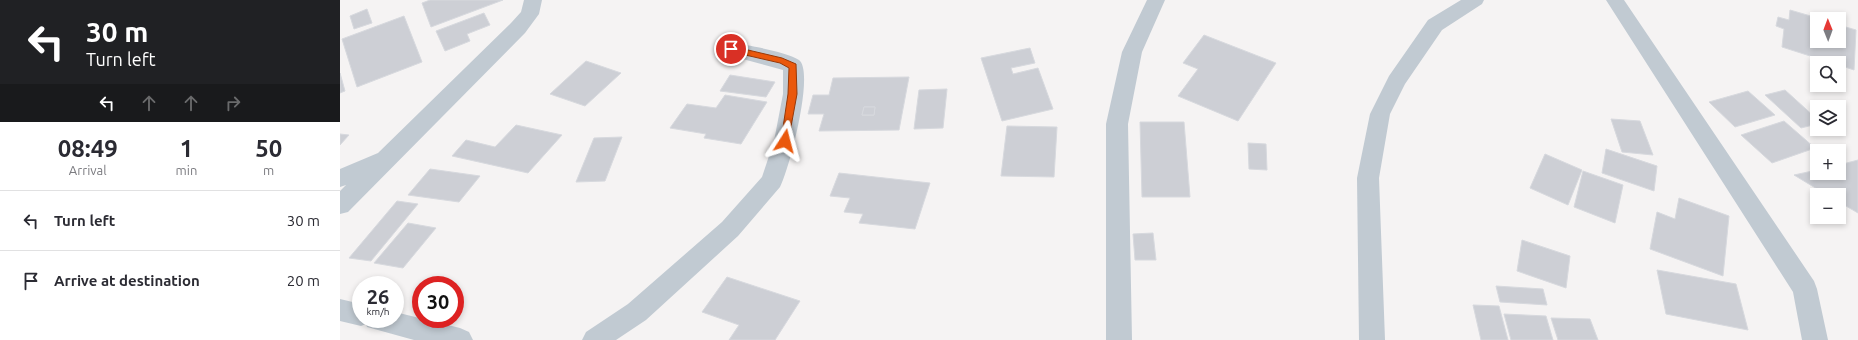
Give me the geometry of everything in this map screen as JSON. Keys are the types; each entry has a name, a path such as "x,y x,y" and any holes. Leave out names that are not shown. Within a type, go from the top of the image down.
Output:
{"street":[{"path":"340,205 518,28 530,14 533,0"},
{"path":"1119,340 1117,124 1132,52 1156,0"},
{"path":"1372,340 1368,178 1380,114 1396,81 1435,26 1475,0"},
{"path":"1615,0 1804,289 1815,340"},
{"path":"594,340 637,312 730,229 772,181 785,141 793,94 793,66 782,60 731,49"},
{"path":"340,178 388,158"},
{"path":"340,310 352,313"},
{"path":"404,326 460,340"}],"building":[{"path":"430,0 503,0 431,27 422,3"},
{"path":"367,9 372,23 354,29 350,16"},
{"path":"1790,10 1810,16 1810,48 1846,48 1846,27 1856,30 1854,70 1846,67 1846,56 1810,56 1782,47 1784,29 1776,26 1778,17 1789,20"},
{"path":"484,13 490,25 467,34 470,41 445,51 436,31"},
{"path":"404,16 422,62 357,87 342,39"},
{"path":"1204,35 1276,63 1238,121 1178,96 1198,69 1183,63"},
{"path":"1030,48 1035,63 1011,68 1013,74 1038,68 1053,109 1002,121 981,58"},
{"path":"586,61 621,73 585,106 550,94"},
{"path":"340,73 345,91 340,93"},
{"path":"730,75 775,82 766,97 720,91"},
{"path":"909,77 899,130 819,131 824,114 808,114 813,95 829,95 833,78","holes":["864,107 875,107 874,115 862,115"]},
{"path":"947,89 943,128 914,129 919,90"},
{"path":"1785,90 1810,113 1810,126 1801,128 1765,95"},
{"path":"1748,91 1775,115 1735,127 1709,102"},
{"path":"725,95 767,102 741,144 704,138 706,134 670,128 687,104 716,108"},
{"path":"864,107 875,107 874,115 862,115"},
{"path":"1611,119 1640,121 1653,155 1622,152"},
{"path":"1784,121 1810,144 1810,150 1772,163 1741,135"},
{"path":"1140,122 1184,122 1190,197 1142,197"},
{"path":"516,125 562,135 528,173 452,156 466,140 495,147"},
{"path":"1007,126 1057,127 1054,177 1001,176"},
{"path":"340,134 349,135 340,145"},
{"path":"622,137 605,181 576,182 594,138"},
{"path":"1248,143 1266,144 1267,170 1249,169"},
{"path":"1606,149 1657,166 1654,191 1602,173"},
{"path":"1545,154 1582,170 1568,205 1530,188"},
{"path":"1858,160 1858,213 1846,206 1846,188 1815,188 1794,175 1810,172 1810,180 1846,180 1846,163"},
{"path":"430,169 480,176 459,202 408,195"},
{"path":"1583,171 1623,185 1615,223 1574,207"},
{"path":"839,173 930,183 915,229 859,223 863,214 844,212 850,198 830,196"},
{"path":"1679,198 1729,216 1723,276 1650,249 1657,212 1675,219"},
{"path":"397,201 418,204 371,261 349,258"},
{"path":"408,223 436,228 403,268 374,263"},
{"path":"1153,233 1156,260 1135,260 1133,234"},
{"path":"1522,240 1570,256 1566,288 1517,271"},
{"path":"1657,270 1736,284 1748,330 1666,314"},
{"path":"727,277 800,301 775,340 729,340 739,325 702,312"},
{"path":"1496,286 1543,289 1547,305 1500,302"},
{"path":"1473,305 1499,306 1508,340 1481,340"},
{"path":"1504,314 1546,316 1553,340 1511,340"},
{"path":"1551,318 1590,319 1598,340 1558,340"}],"route":[{"path":"731,49 782,60 793,66 793,94 785,141"}]}
